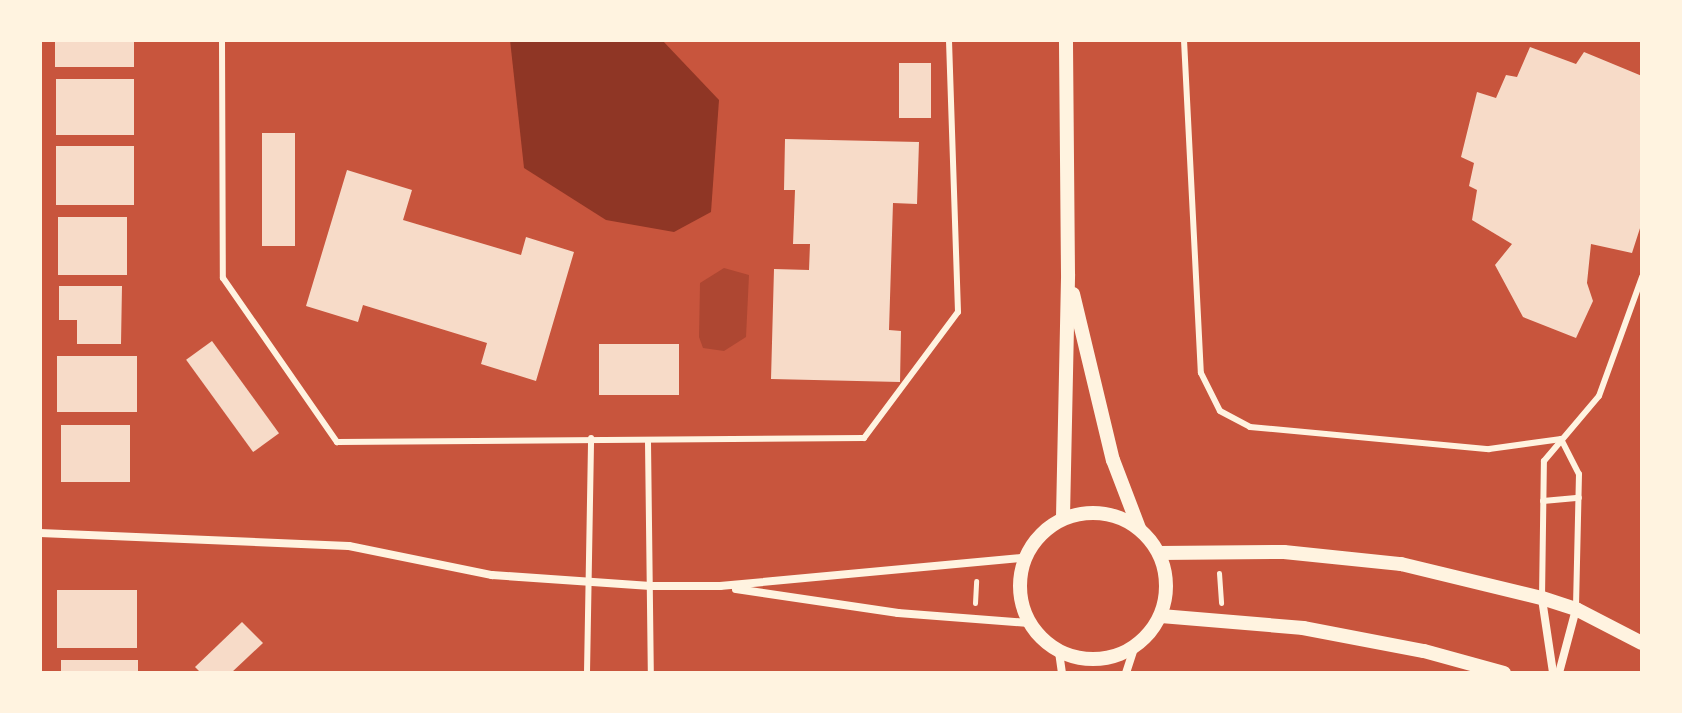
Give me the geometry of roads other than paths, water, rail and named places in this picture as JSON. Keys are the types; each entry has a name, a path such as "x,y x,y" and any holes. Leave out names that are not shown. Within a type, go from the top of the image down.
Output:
{"street":[{"path":"1063,517 1068,274 1066,40"},
{"path":"1068,274 1113,460 1139,528 1159,553 1167,591 1161,616 1134,648 1109,659 1083,659 1059,652 1029,623 1022,609 1019,583 1024,558 1042,532 1063,517 1088,511 1114,514 1139,528"},
{"path":"40,533 349,546 492,575 651,586 720,586 1024,558"},
{"path":"1159,553 1284,552 1401,564 1576,609 1642,643"},
{"path":"720,586 898,613 1029,623"},
{"path":"1542,598 1556,673"},
{"path":"1556,673 1576,609"},
{"path":"1161,616 1303,628 1424,651 1504,673"},
{"path":"1126,673 1134,648"},
{"path":"1059,652 1062,673"}],"lane":[{"path":"222,40 223,278 337,442 864,438 958,312 949,40"},
{"path":"1184,40 1201,373 1220,411 1250,427 1489,449 1561,439"},
{"path":"1542,598 1544,461 1599,396 1642,277"},
{"path":"587,673 591,438"},
{"path":"1561,439 1579,474 1576,609"},
{"path":"648,442 651,673"},
{"path":"1543,501 1579,498"}]}
